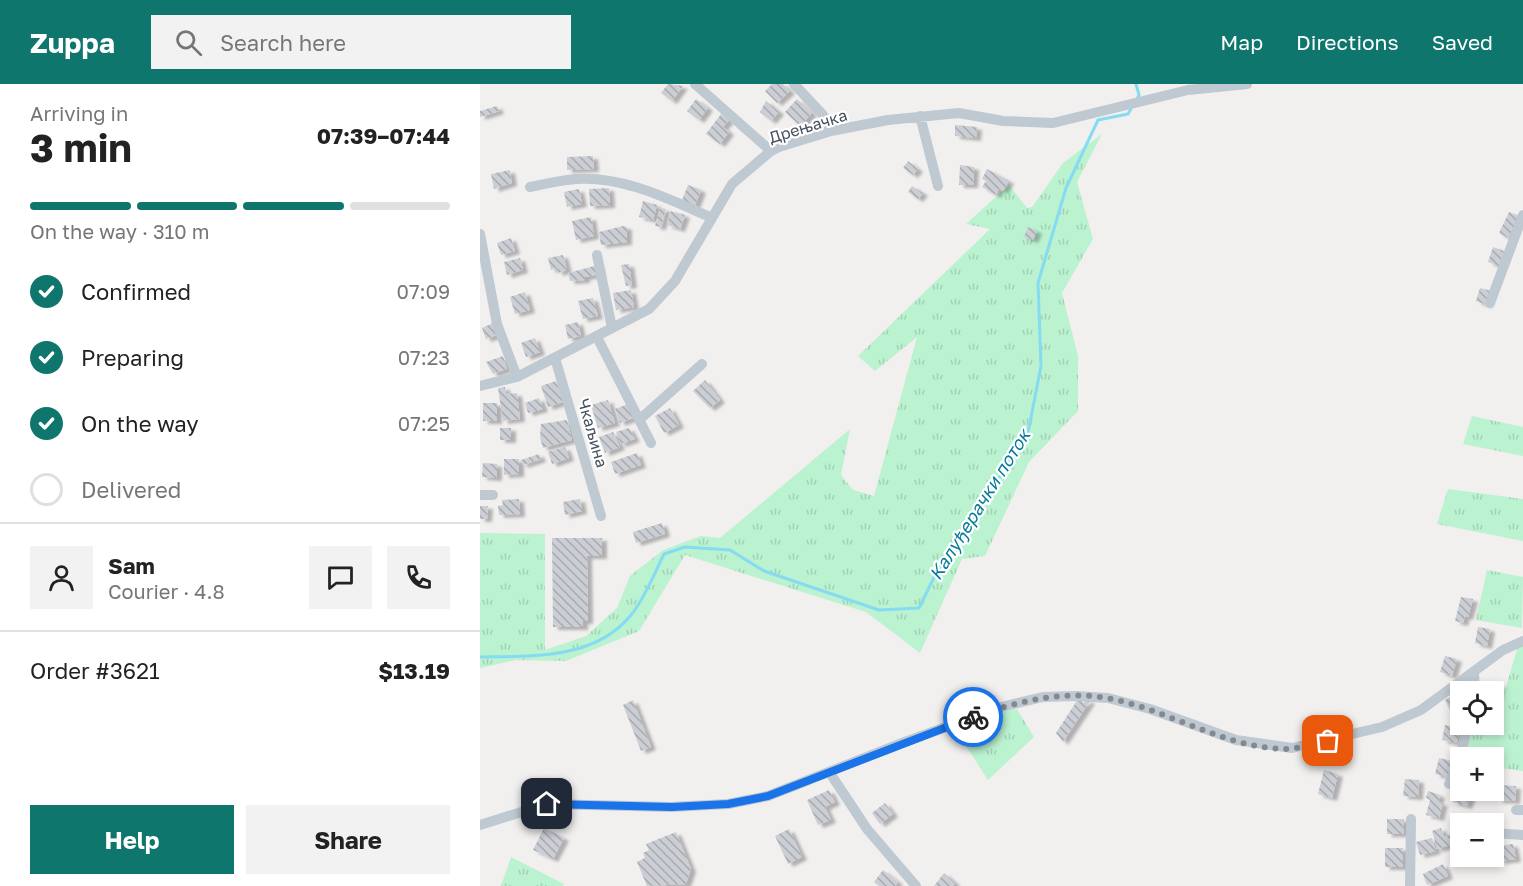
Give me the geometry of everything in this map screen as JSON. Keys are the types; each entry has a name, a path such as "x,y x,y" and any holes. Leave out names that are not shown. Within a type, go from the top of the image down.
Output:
{"street":[{"path":"695,84 771,151"},
{"path":"794,84 823,115 831,131"},
{"name":"Дрењачка","path":"480,386 516,377 597,338 649,309 668,288 732,184 771,151 831,131 920,116 959,113 1004,121 1053,123 1117,105 1188,90 1247,84"},
{"path":"920,116 938,186"},
{"path":"530,187 577,179 615,182 660,195 710,217"},
{"path":"1490,303 1523,216"},
{"path":"480,234 497,324 516,377"},
{"path":"597,255 612,328"},
{"path":"597,338 651,443"},
{"name":"Чкаљина","path":"555,358 601,516"},
{"path":"639,420 702,364"},
{"path":"480,495 493,495"},
{"path":"480,825 529,808 553,803 653,808 728,804 768,796 902,742 1000,707 1043,697 1108,698 1150,709 1236,740 1281,749 1328,741 1382,727 1411,715 1438,700 1510,646 1523,641"},
{"path":"1474,673 1474,681"},
{"path":"1449,784 1459,762 1465,735"},
{"path":"830,772 867,829 916,886"},
{"path":"1410,886 1411,819"},
{"path":"1504,834 1523,835"}],"green space":[{"path":"1102,134 1077,182 1093,239 1062,293 1078,356 1078,411 1029,462 985,556 962,559 920,653 866,612 685,555 639,631 566,661 516,660 480,668 480,533 545,534 545,650 586,636 617,608 630,576 663,550 701,536 720,538 850,429 841,475 853,490 874,496 917,337 875,371 858,356 990,229 966,224 1009,185 1027,208 1032,207 1063,163"},
{"path":"1472,416 1523,427 1523,456 1463,444"},
{"path":"1448,489 1523,499 1523,541 1437,524"},
{"path":"1487,570 1523,577 1522,628 1476,620"},
{"path":"1523,642 1523,771 1504,768 1504,747 1463,747 1466,735 1504,735 1504,693 1519,643"},
{"path":"1017,709 1034,737 988,780 955,729 1000,712"},
{"path":"511,857 564,884 563,886 501,886"}],"building":[{"path":"668,84 683,86 672,101 661,93"},
{"path":"772,84 783,84 790,91 777,103 765,91"},
{"path":"696,99 708,108 699,120 687,111"},
{"path":"797,99 812,113 800,126 785,112"},
{"path":"766,101 779,112 771,121 760,112"},
{"path":"497,106 499,111 480,117 480,111"},
{"path":"721,114 729,120 723,127 729,132 720,144 706,134"},
{"path":"955,125 977,127 976,138 955,136"},
{"path":"593,156 594,169 567,170 567,157"},
{"path":"908,161 918,169 913,175 903,168"},
{"path":"960,165 974,167 973,185 959,185"},
{"path":"987,169 1009,181 1003,191 999,189 996,195 982,187 986,181 982,179"},
{"path":"510,170 512,183 494,189 491,174"},
{"path":"688,185 701,190 695,206 682,200"},
{"path":"912,186 923,193 918,199 908,192"},
{"path":"609,188 610,205 590,206 589,189"},
{"path":"579,189 582,204 567,207 564,192"},
{"path":"643,201 657,205 653,220 639,217"},
{"path":"660,208 666,209 661,227 655,226"},
{"path":"671,211 685,215 680,229 667,225"},
{"path":"1509,212 1519,216 1508,238 1499,233"},
{"path":"591,217 594,236 576,240 572,221"},
{"path":"627,227 627,242 601,245 599,232"},
{"path":"1028,227 1037,231 1033,240 1024,237"},
{"path":"511,238 515,251 501,255 497,243"},
{"path":"1493,247 1504,251 1499,266 1488,262"},
{"path":"563,255 567,270 558,273 557,268 551,270 548,258"},
{"path":"520,258 523,270 507,275 504,262"},
{"path":"629,264 632,285 626,286 621,265"},
{"path":"598,265 600,274 585,277 585,280 570,281 568,273"},
{"path":"1480,288 1491,291 1487,305 1476,301"},
{"path":"631,290 634,307 616,310 613,293"},
{"path":"525,292 530,310 515,314 510,297"},
{"path":"593,298 598,316 583,319 578,301"},
{"path":"578,322 581,336 568,339 565,325"},
{"path":"493,323 497,335 486,339 482,328"},
{"path":"535,338 540,352 526,357 521,343"},
{"path":"503,356 507,369 493,374 486,362"},
{"path":"705,380 720,400 710,408 693,391"},
{"path":"556,381 563,402 548,407 541,386"},
{"path":"505,387 506,394 517,393 520,419 503,421 498,388"},
{"path":"539,398 543,409 528,413 525,403"},
{"path":"608,400 615,423 598,428 591,405"},
{"path":"483,403 497,403 497,421 483,421"},
{"path":"628,404 633,418 620,423 615,409"},
{"path":"670,408 679,425 664,433 655,416"},
{"path":"567,420 572,440 543,448 540,437 541,424"},
{"path":"500,428 511,428 511,440 500,440"},
{"path":"629,428 635,439 621,444 616,432"},
{"path":"613,432 620,447 605,453 599,437"},
{"path":"565,447 569,458 552,464 548,452"},
{"path":"637,453 641,465 615,474 611,462"},
{"path":"539,454 541,459 523,465 521,460"},
{"path":"504,459 519,459 519,474 504,475"},
{"path":"483,463 497,464 497,478 482,477"},
{"path":"519,499 520,514 499,515 498,506 503,505 502,500"},
{"path":"580,499 582,511 565,515 563,502"},
{"path":"480,506 488,506 487,519 480,519"},
{"path":"662,523 665,534 636,543 633,532"},
{"path":"552,538 602,538 602,556 587,556 588,621 583,621 583,627 553,627"},
{"path":"1461,597 1473,599 1468,617 1465,616 1463,623 1455,621"},
{"path":"1478,627 1490,629 1487,646 1475,643"},
{"path":"1445,656 1457,659 1452,676 1440,672"},
{"path":"1450,697 1450,710 1445,700"},
{"path":"1078,699 1084,703 1086,699 1090,701 1063,742 1056,733"},
{"path":"633,700 651,747 641,751 623,705"},
{"path":"1445,725 1450,726 1450,735 1459,735 1457,743 1442,740"},
{"path":"1439,758 1450,761 1448,777 1435,774"},
{"path":"1324,770 1338,774 1332,798 1318,794"},
{"path":"1405,779 1419,780 1418,797 1403,796"},
{"path":"1504,785 1516,786 1515,801 1504,800"},
{"path":"829,790 835,802 825,807 831,820 818,825 807,800"},
{"path":"1428,791 1440,795 1438,802 1443,803 1439,818 1426,815 1430,800 1426,798"},
{"path":"1453,801 1469,801 1467,806"},
{"path":"885,803 893,814 880,824 872,813"},
{"path":"1387,819 1404,819 1404,834 1387,834"},
{"path":"544,828 564,838 553,859 533,850"},
{"path":"1441,828 1444,837 1450,834 1450,845 1437,849 1432,831"},
{"path":"789,829 802,857 788,864 775,836"},
{"path":"676,832 691,869 686,884 647,886 637,862 645,858 643,853 649,850 646,844"},
{"path":"1432,838 1436,851 1420,855 1416,842"},
{"path":"1513,844 1516,859 1504,860 1504,845"},
{"path":"1385,848 1403,848 1403,867 1385,867"},
{"path":"1443,864 1448,876 1427,885 1423,874"},
{"path":"883,870 898,882 895,886 879,886 874,882"},
{"path":"944,873 955,883 953,886 934,886"}],"waterway":[{"name":"Калуђерачки поток","path":"1136,84 1139,95 1137,99"},
{"name":"Калуђерачки поток","path":"480,657 541,655 581,648 599,640 616,630 631,615 645,594 664,554 685,547 730,550 764,571 879,610 919,608 946,553 980,507 1028,433 1041,366 1038,283 1066,188 1098,120 1128,114 1132,107"}],"way so far":[{"path":"973,717 1000,707 1043,697 1094,696 1150,709 1236,740 1264,746 1281,749 1328,741"}],"route":[{"path":"547,804 621,804 653,808 728,804 768,796 803,784 902,742 973,717"}]}
